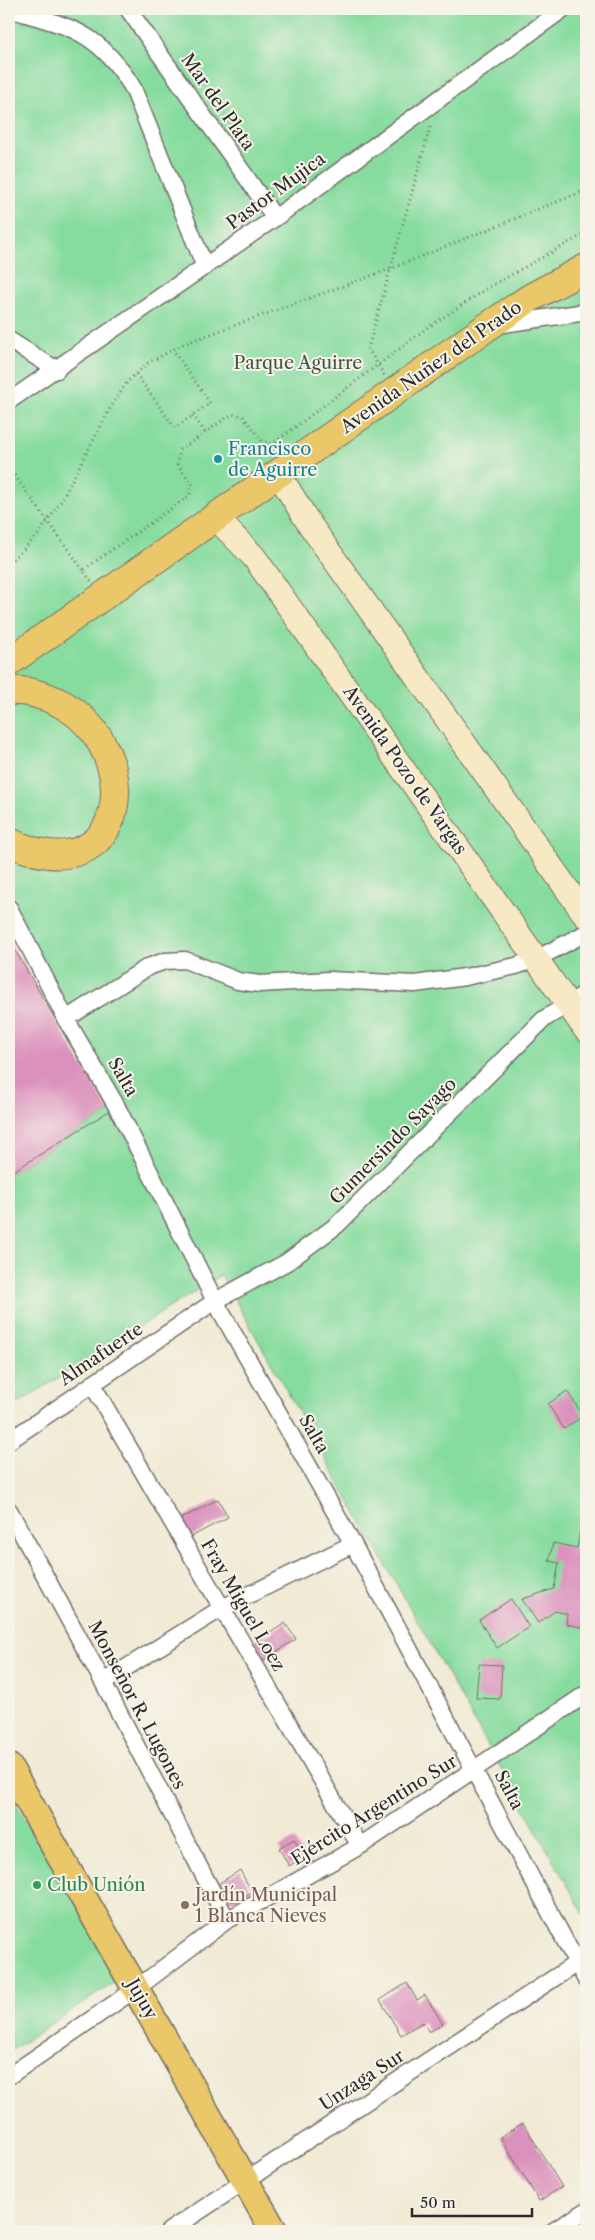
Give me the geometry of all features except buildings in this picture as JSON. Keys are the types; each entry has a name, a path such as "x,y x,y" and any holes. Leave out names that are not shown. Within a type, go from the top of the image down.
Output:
{"highway":[{"name":"Avenida Nuñez del Prado","path":"9,662 487,327 530,298 586,268"},
{"path":"9,691 30,691 52,699 75,711 101,742 113,775 115,793 113,812 107,829 82,851 63,856 46,855 9,842"}],"main road":[{"path":"278,473 308,522 586,916"},
{"name":"Avenida Pozo de Vargas","path":"215,517 254,557 538,958 577,998 586,1030"},
{"name":"Jujuy","path":"9,1767 274,2231"}],"street":[{"path":"9,9 68,26 87,36 111,55 123,70 134,88 205,266"},
{"name":"Mar del Plata","path":"128,9 275,218"},
{"name":"Pastor Mujica","path":"9,401 57,370 275,218 563,9"},
{"path":"487,327 586,312"},
{"path":"9,340 57,370"},
{"name":"Salta","path":"9,908 66,1018 117,1107 215,1301 353,1544 475,1769 586,1980"},
{"path":"66,1018 148,967 165,961 185,960 238,981 259,984 329,980 394,984 465,977 538,958 586,933"},
{"name":"Gumersindo Sayago","path":"215,1301 287,1262 337,1225 544,1019 577,998"},
{"name":"Almafuerte","path":"9,1441 215,1301"},
{"name":"Fray Miguel Loez","path":"92,1384 360,1846"},
{"name":"Monseñor R. Lugones","path":"9,1510 103,1682 227,1920"},
{"path":"103,1682 222,1608 353,1544"},
{"name":"Ejército Argentino Sur","path":"9,2076 136,1988 227,1920 360,1846 586,1694"},
{"name":"Unzaga Sur","path":"169,2231 577,1963"},
{"path":"552,2231 586,2210"}],"path":[{"path":"395,391 368,349 438,100"},
{"path":"9,563 38,535 60,503 112,405 128,382 148,363 183,344 390,269 586,190"},
{"path":"83,570 189,496 193,485 177,464 180,450 205,432 232,414 238,414 243,416 263,442 274,443 427,328 489,287 586,233"},
{"path":"136,374 175,428 210,403 172,350"},
{"path":"193,415 205,432"},
{"path":"9,467 103,596"}],"green space":[{"name":"Parque Aguirre","path":"9,9 586,9 586,1918 221,1275 9,1409 9,1174 117,1107 9,894"},
{"name":"Club Unión","path":"9,1792 121,1978 9,2052"}],"place":[{"name":"Francisco de Aguirre","path":"218,459"},
{"name":"Club Unión","path":"37,1885"},
{"name":"Jardín Municipal 1 Blanca Nieves","path":"185,1905"}]}
